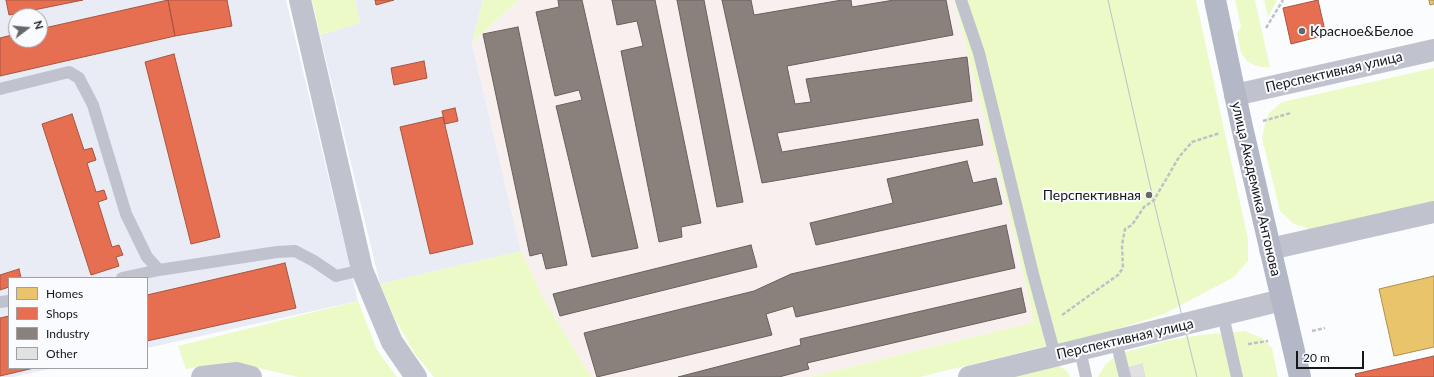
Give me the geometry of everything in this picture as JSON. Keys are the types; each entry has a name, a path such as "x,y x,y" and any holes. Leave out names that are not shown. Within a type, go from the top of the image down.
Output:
{"main road":[{"name":"улица Академика Антонова","path":"1214,0 1300,377"}],"street":[{"path":"300,0 362,270 392,342 416,377"},
{"name":"Перспективная улица","path":"1235,95 1434,50"},
{"path":"1270,250 1434,212"},
{"name":"Перспективная улица","path":"969,377 1282,300"},
{"path":"202,377 236,373 251,377"}],"lane":[{"path":"961,0 980,53 1033,274 1055,355"},
{"path":"0,89 69,72 79,78 93,105 126,214 147,257 159,270"},
{"path":"127,277 159,270 277,252 295,251 314,261 336,276 362,270"},
{"path":"1223,315 1237,377"},
{"path":"1116,341 1125,377"},
{"path":"1080,350 1086,377"}],"path":[{"path":"1266,28 1283,0"},
{"path":"1261,122 1291,113"},
{"path":"1047,324 1068,312 1118,276 1123,268 1122,245 1125,229 1132,226 1144,207 1154,200 1179,158 1192,142 1224,132"},
{"path":"1308,332 1325,328"},
{"path":"1230,347 1271,340"}],"shaded area":[{"path":"0,0 286,0 358,301 148,348 148,277 8,277 8,369 49,369 13,377 0,377"},
{"path":"355,0 483,0 472,43 521,251 380,284 320,35 360,23"},
{"path":"518,0 954,0 1007,203 1034,322 809,377 591,377 543,298 521,251 472,43"}],"green space":[{"path":"312,0 355,0 360,23 320,35"},
{"path":"483,0 518,0 472,43"},
{"path":"954,0 1196,0 1248,239 1248,261 1234,277 1164,314 1105,333 920,377 809,377 1034,322 1007,203"},
{"path":"1235,0 1255,0 1270,67 1254,65 1247,61 1241,53 1237,33 1241,27"},
{"path":"1264,0 1277,0 1268,17"},
{"path":"1434,68 1434,204 1322,230 1310,229 1294,224 1280,211 1262,138 1269,113 1282,102"},
{"path":"521,251 543,298 591,377 434,377 415,354 395,319 380,284"},
{"path":"358,301 377,350 397,377 298,377 231,362 186,369 178,346"},
{"path":"1245,331 1262,338 1272,348 1278,377 1098,377 1105,365 1118,354 1170,340 1201,335"},
{"path":"1055,363 1068,372 1070,377 990,377"}],"building: Homes":[{"path":"1429,0 1434,0 1434,4 1430,5"},
{"path":"1434,276 1434,347 1394,356 1379,289"}],"building: Shops":[{"path":"6,0 83,0 44,8 8,8 8,10"},
{"path":"168,0 175,36 0,76 0,38 8,36 8,48 48,48 48,27"},
{"path":"168,0 227,0 232,26 175,36"},
{"path":"375,0 394,0 376,5"},
{"path":"1318,0 1326,35 1291,44 1283,8"},
{"path":"174,54 220,237 191,244 145,62"},
{"path":"424,61 427,78 394,85 391,68"},
{"path":"455,108 458,121 445,124 442,111"},
{"path":"72,114 84,150 92,148 96,160 87,163 96,192 104,190 107,199 98,202 112,247 119,245 123,255 116,257 119,266 91,275 42,124"},
{"path":"443,117 473,244 430,254 400,127"},
{"path":"285,263 296,308 148,341 148,295"},
{"path":"19,269 21,277 8,277 8,287 0,290 0,275"},
{"path":"8,316 8,369 30,369 0,376 0,318"},
{"path":"1434,356 1434,377 1356,377 1355,374"}],"building: Industry":[{"path":"558,0 582,0 638,248 592,257 556,106 582,100 579,90 555,96 536,12 559,7"},
{"path":"612,0 655,0 701,223 681,227 682,237 659,242 621,51 643,46 637,21 617,25"},
{"path":"677,0 704,0 743,202 717,207"},
{"path":"722,0 751,0 754,15 842,0 851,0 852,7 894,0 946,0 953,35 787,66 795,104 811,102 806,79 967,57 972,101 777,133 782,152 978,119 983,145 762,183"},
{"path":"518,27 567,265 546,269 542,253 530,256 483,34"},
{"path":"967,161 973,183 996,178 1002,204 816,245 810,223 893,203 887,179"},
{"path":"1006,225 1015,268 796,317 793,306 766,314 772,335 597,377 584,333 754,291 791,274"},
{"path":"751,245 757,267 560,316 553,294"},
{"path":"1021,288 1026,312 807,363 809,369 779,377 678,377 801,345 800,339"}],"building: Other":[{"path":"1142,364 1145,377 1131,377 1128,368"}],"tram line":[{"path":"1108,0 1152,194 1197,377"}],"place":[{"name":"Красное&Белое","path":"1302,31"},
{"name":"Перспективная","path":"1149,195"}]}
